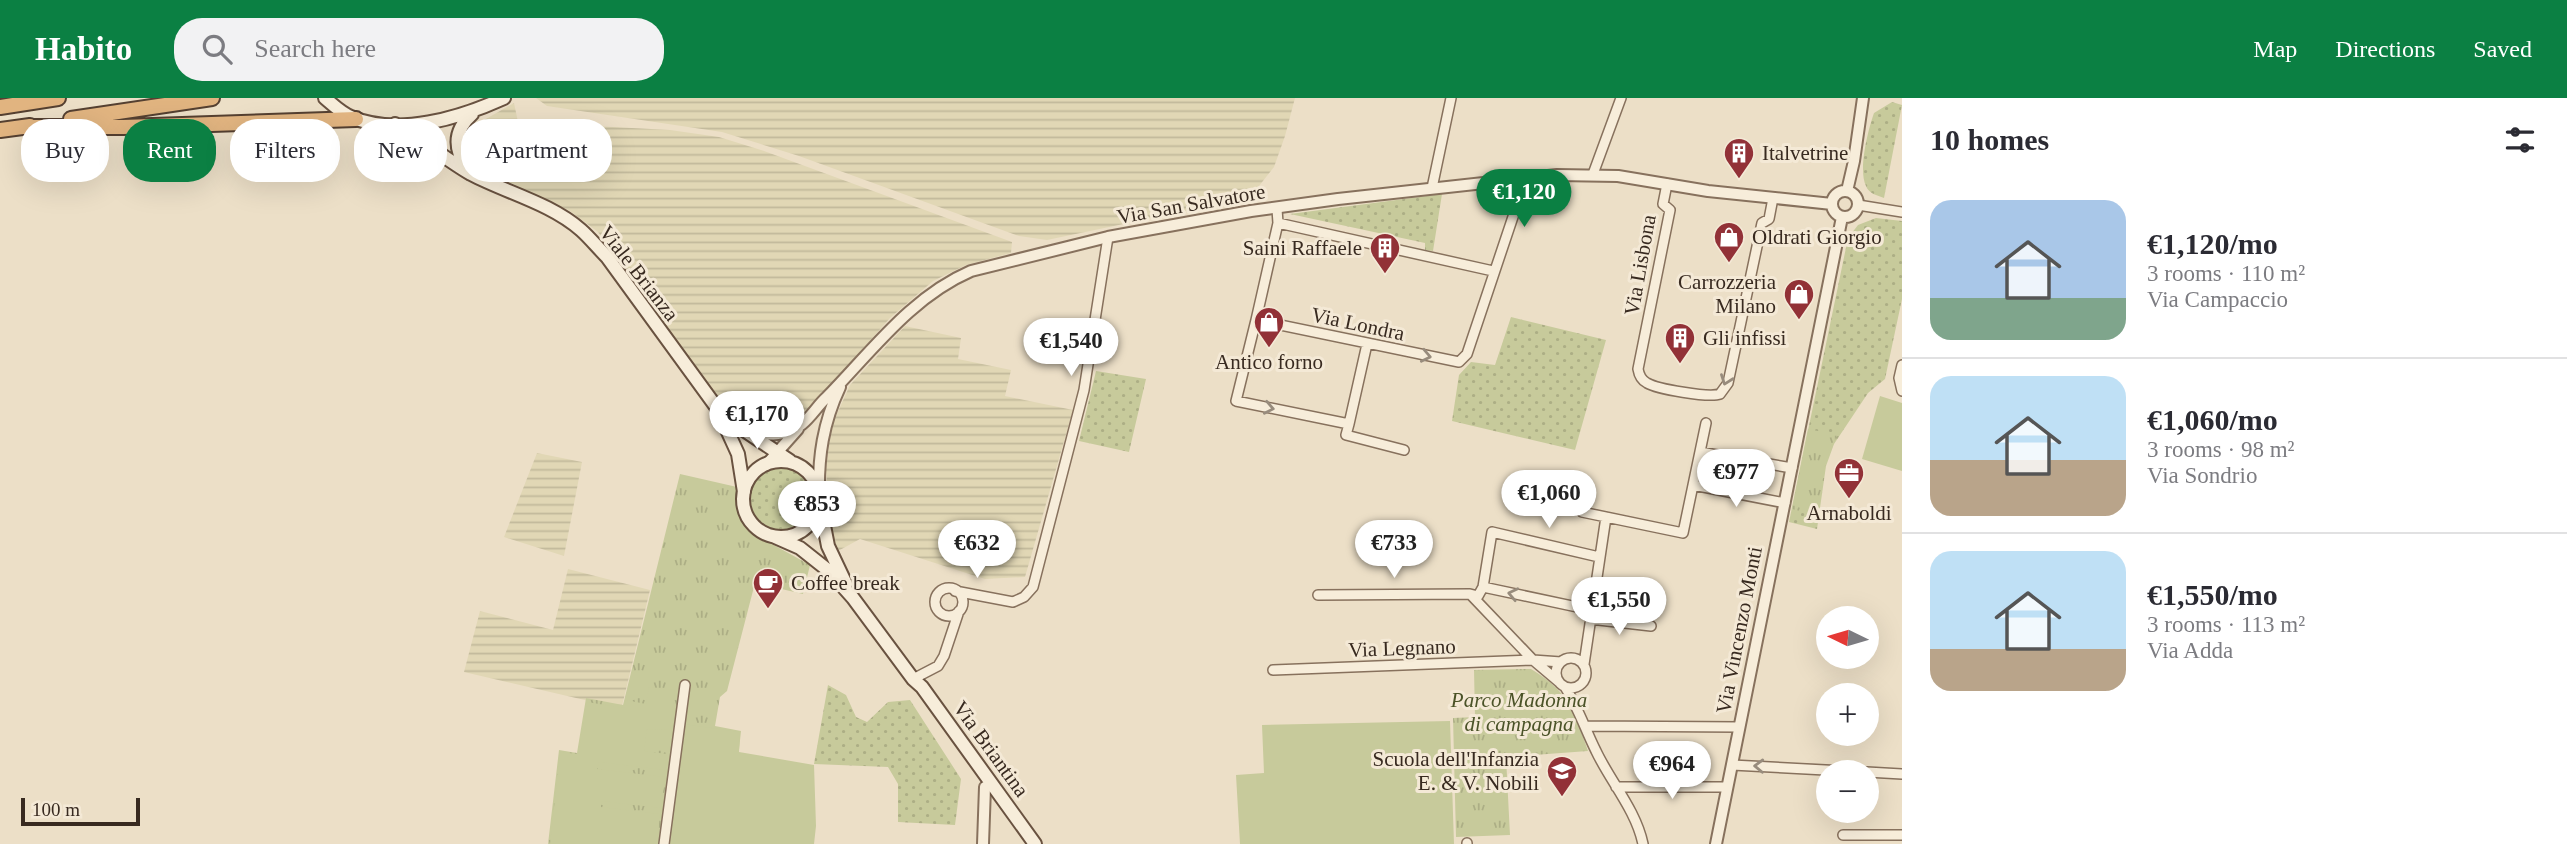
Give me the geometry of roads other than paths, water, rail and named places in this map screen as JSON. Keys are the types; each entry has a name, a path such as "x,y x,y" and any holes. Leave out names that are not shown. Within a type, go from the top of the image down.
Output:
{"highway":[{"path":"22,104 41,98"},
{"path":"0,107 58,98"},
{"path":"74,119 212,98"},
{"path":"109,127 354,119"},
{"path":"0,130 21,127"}],"main road":[{"path":"325,98 356,119"},
{"path":"446,119 477,110 504,98"},
{"path":"468,119 477,110"},
{"path":"461,127 457,137 461,160"},
{"name":"Viale Brianza","path":"490,182 558,215 580,229 607,257 717,408"},
{"path":"717,408 748,433 808,472 816,484 819,497 816,515 808,526 788,537 775,537 751,523 745,512 743,474 738,454 717,408"},
{"path":"744,492 752,476 766,465 784,462 797,465"},
{"name":"Via Briantina","path":"819,497 828,546 853,598"},
{"name":"Via Briantina","path":"775,537 815,558 853,598 913,679 922,687 1034,844"},
{"name":"Via Briantina","path":"913,679 915,690 1025,844"}],"street":[{"path":"1432,188 1451,98"},
{"path":"1592,174 1621,98"},
{"path":"1847,191 1863,98"},
{"name":"Via San Salvatore","path":"766,465 918,302 950,280 971,271 1108,237 1277,209 1432,188 1592,174 1832,204"},
{"path":"1278,223 1493,271 1526,178"},
{"name":"Via Lisbona","path":"1667,184 1662,204 1670,211 1638,369 1639,376 1647,384 1706,396 1720,394 1725,389 1762,223 1769,219 1773,198"},
{"path":"1847,191 1854,194 1858,205 1851,216 1842,217 1835,212 1832,204 1836,194 1847,191"},
{"path":"1858,205 1902,212"},
{"path":"1277,209 1278,223 1236,401 1349,424"},
{"name":"Via Vincenzo Monti","path":"1716,844 1842,217"},
{"path":"950,637 949,627 935,605 936,596 946,589 1013,602 1024,597 1033,587 1084,390 1108,237"},
{"name":"Via Londra","path":"1256,320 1459,362 1467,354 1493,271"},
{"path":"1367,344 1346,435 1404,450"},
{"path":"1902,365 1899,378 1902,391"},
{"name":"Via San Salvatore","path":"819,497 818,467 824,427 842,383"},
{"path":"1582,512 1683,533 1706,423"},
{"name":"Via San Salvatore","path":"748,433 777,435 802,424"},
{"path":"1700,452 1792,468"},
{"path":"1693,485 1785,502"},
{"path":"1577,706 1586,673 1584,664 1606,517"},
{"path":"1318,595 1480,595 1492,532 1599,557"},
{"path":"1483,587 1591,615 1651,626"},
{"path":"913,679 938,666 944,656 960,609 961,598 956,591"},
{"path":"1470,594 1533,660 1562,684 1575,688 1583,682"},
{"path":"943,615 951,616 974,601 990,599"},
{"path":"1584,664 1570,658 1561,662 1556,672 1577,706 1596,751 1643,844"},
{"name":"Via Legnano","path":"1273,670 1533,660 1561,662"},
{"path":"664,844 685,685"},
{"path":"1586,726 1739,727"},
{"path":"1732,765 1816,769"},
{"path":"1879,773 1902,774"},
{"path":"983,844 985,787"},
{"path":"1616,787 1727,787"},
{"path":"1843,835 1902,835"}],"place":[{"name":"Italvetrine","path":"1739,180"},
{"name":"Oldrati Giorgio","path":"1729,264"},
{"name":"Saini Raffaele","path":"1385,275"},
{"name":"Carrozzeria Milano","path":"1799,321"},
{"name":"Antico forno","path":"1269,349"},
{"name":"Gli infissi","path":"1680,365"},
{"name":"Arnaboldi","path":"1849,500"},
{"name":"Coffee break","path":"768,610"},
{"name":"Scuola dell'Infanzia E. & V. Nobili","path":"1562,798"}],"park label":[{"name":"Parco Madonna di campagna","path":"1519,712"}]}
